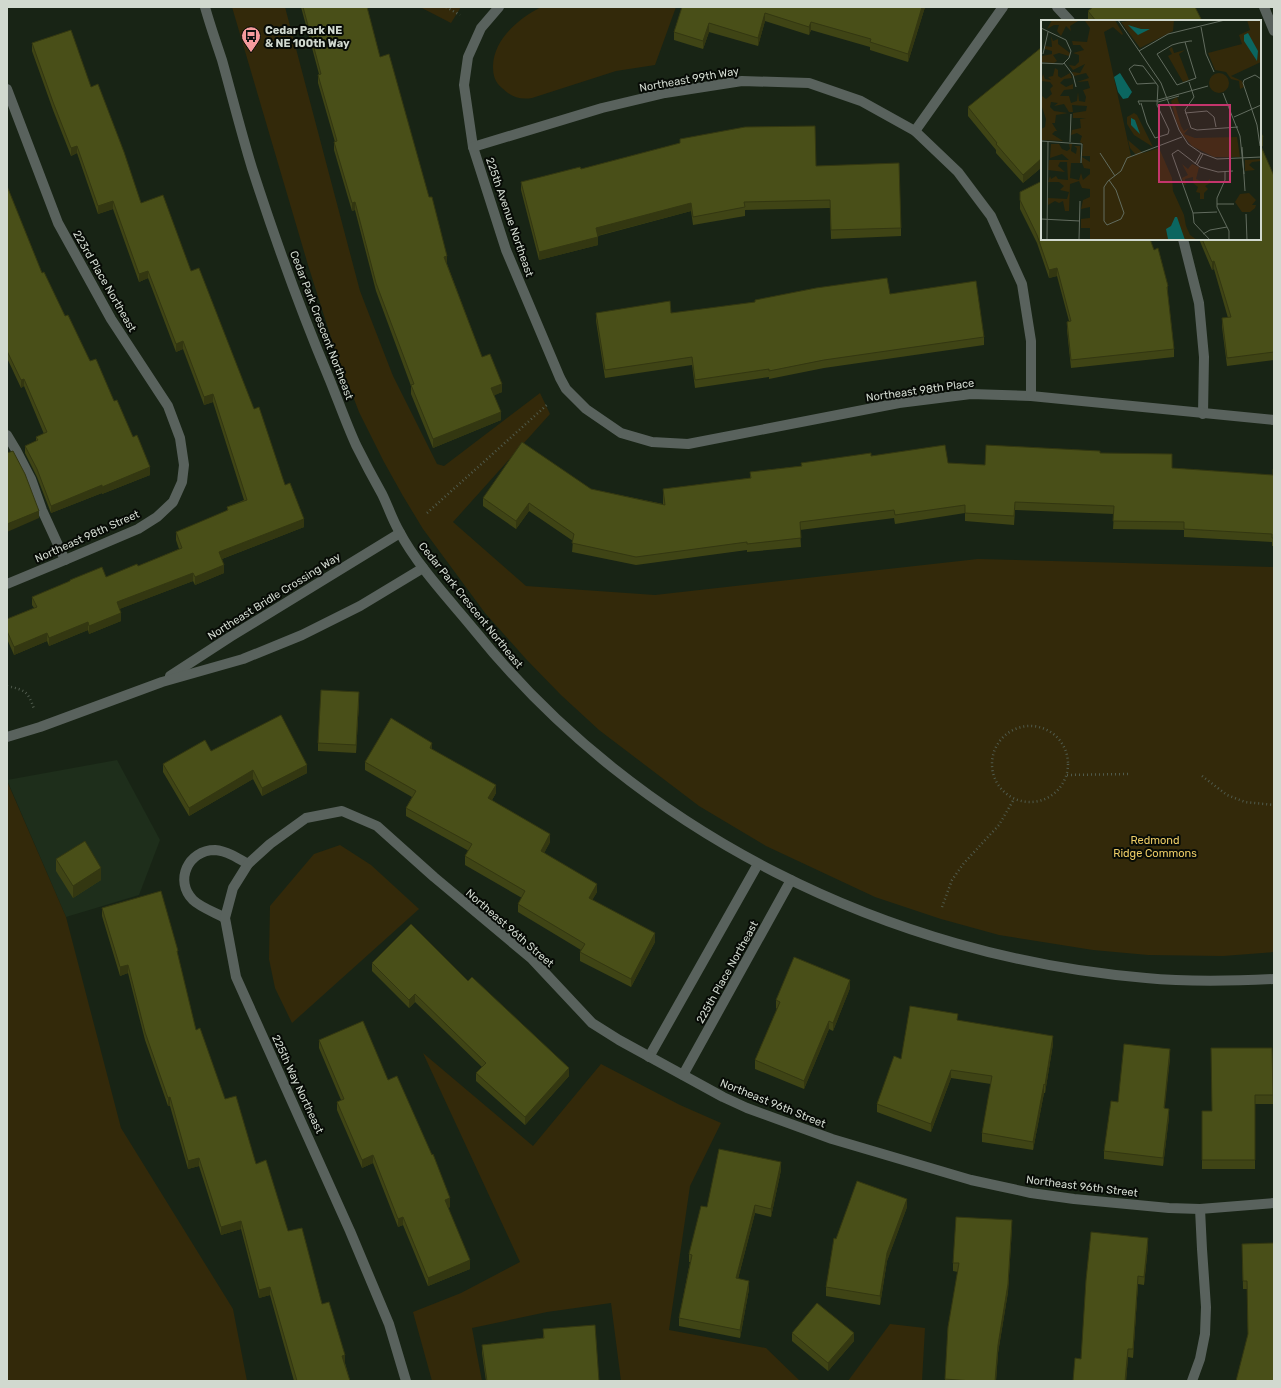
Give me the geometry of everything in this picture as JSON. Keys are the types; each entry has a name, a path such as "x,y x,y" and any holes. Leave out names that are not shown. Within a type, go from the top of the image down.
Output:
{"street":[{"name":"Cedar Park Crescent Northeast","path":"205,7 222,60 252,166 305,320 355,443 384,498 400,533 423,568 497,659 533,696 592,752 667,807 721,844 758,864 852,908 936,938 1018,960 1092,972 1149,979 1274,979"},
{"name":"225th Avenue Northeast","path":"499,7 481,28 468,57 464,84 473,146 506,250 560,378 566,389 586,409 621,433"},
{"path":"915,131 1003,7"},
{"path":"1057,7 1069,20"},
{"path":"1264,7 1274,31"},
{"name":"Northeast 99th Way","path":"473,146 602,108 665,93 742,80 808,83 861,101 915,131 958,172 991,216 1022,284 1031,341 1031,396"},
{"name":"223rd Place Northeast","path":"7,89 58,223 112,319 168,406 180,438 184,465 182,482"},
{"path":"1183,240 1199,303 1204,357 1203,414"},
{"name":"Northeast 98th Place","path":"621,433 652,442 688,444 899,403 971,394 1031,396 1274,420"},
{"path":"7,435 31,479 42,510 65,560"},
{"name":"Northeast 98th Street","path":"7,584 138,528 157,518 173,502 182,482"},
{"name":"Northeast Bridle Crossing Way","path":"162,682 230,636 400,533"},
{"name":"Northeast Bridle Crossing Way","path":"7,737 40,727 162,682 243,659 302,635 360,606 423,568"},
{"name":"Northeast 96th Street","path":"306,818 342,811 378,826 434,877 532,959 592,1022 619,1040 723,1097 832,1139 971,1180 1031,1193 1074,1199 1169,1208 1200,1209 1274,1203"},
{"name":"225th Way Northeast","path":"306,818 270,844 248,864 232,888 225,918 236,977 350,1231 389,1324 406,1381"},
{"path":"225,918 194,901 186,892 184,877 188,864 204,851 216,850 230,853 248,864"},
{"path":"650,1057 758,864"},
{"name":"225th Place Northeast","path":"683,1075 791,880"},
{"path":"1192,1381 1200,1359 1205,1334 1206,1307 1200,1209"}],"path":[{"path":"446,7 460,15"},
{"path":"427,514 548,404"},
{"path":"7,686 25,692 30,697 40,727"},
{"path":"1028,726 1040,727 1052,733 1060,741 1066,751 1069,763 1067,775 1062,786 1054,795 1043,800 1031,802 1014,799 1006,794 997,784 993,772 992,759 996,746 1004,736 1016,729 1028,726"},
{"path":"1067,775 1130,774"},
{"path":"1202,776 1227,796 1245,802 1274,805"},
{"path":"942,908 952,880 964,863 999,825 1014,799"}],"shaded area":[{"path":"117,760 160,840 139,895 66,917 7,780"}],"green space":[{"name":"Redmond Ridge Commons","path":"232,7 285,7 360,291 393,376 437,464 444,466 540,393 550,414 453,522 526,586 655,595 978,559 1274,567 1274,952 1223,956 1148,955 1093,950 999,935 941,919 875,897 766,846 699,806 599,730 561,695 485,613 423,529 384,462 359,412 334,347 308,265"},
{"path":"420,7 461,7 451,23"},
{"path":"541,7 676,7 655,65 616,71 532,98 524,99 509,94 496,81 493,70 494,56 498,47 509,31 524,17"},
{"path":"7,781 66,917 121,1128 233,1309 247,1381 7,1381"},
{"path":"340,845 371,865 419,909 292,1023 275,988 269,959 270,906 314,854"},
{"path":"423,1053 533,1146 601,1064 680,1105 721,1123 690,1186 669,1330 766,1348 800,1381 621,1381 611,1303 547,1312 472,1328 482,1381 432,1381 413,1312 461,1293 520,1262"},
{"path":"890,1324 925,1328 922,1381 848,1381"}],"building":[{"path":"303,7 367,7 380,57 389,54 429,197 432,197 447,256 444,257 482,357 490,354 502,384 491,388 501,412 433,439 411,385 414,384 376,283 355,202 352,203 334,142 337,141 318,75 321,74"},
{"path":"682,7 922,7 908,54 870,42 871,39 811,22 809,27 765,13 758,38 709,23 703,41 674,32"},
{"path":"1093,7 1195,7 1202,20 1095,20 1088,11"},
{"path":"71,30 91,87 98,84 124,152 141,203 163,195 191,271 199,268 254,409 259,407 285,485 290,483 304,519 219,552 224,565 195,577 193,573 117,602 121,613 89,626 88,622 49,638 47,633 14,647 7,631 7,619 37,607 32,597 102,567 106,577 182,548 176,532 228,510 227,507 247,500 213,394 204,397 183,341 176,344 148,271 139,274 113,201 98,206 77,146 71,148 53,102 32,43"},
{"path":"1041,48 1041,159 1023,175 996,144 997,143 968,107"},
{"path":"815,126 816,166 899,163 901,228 831,230 830,200 744,202 745,207 693,217 691,203 596,228 598,237 539,252 521,182 580,167 581,169 680,143 680,139 745,127"},
{"path":"1261,146 1274,176 1274,352 1227,358 1222,318 1231,317 1214,261 1212,262 1202,240 1261,240"},
{"path":"1041,182 1041,240 1150,240 1154,250 1158,248 1168,286 1174,349 1071,360 1067,322 1071,321 1057,268 1049,270 1037,235 1020,200 1020,192"},
{"path":"7,186 42,273 44,272 65,316 68,315 90,361 96,359 114,401 117,400 133,437 137,435 150,467 51,506 37,469 25,446 38,440 36,437 47,432 24,379 21,380 7,351"},
{"path":"887,278 890,294 976,281 984,337 824,360 769,371 769,369 695,380 692,357 605,370 596,313 670,301 671,313 755,302 755,300 816,288"},
{"path":"522,442 591,489 665,505 663,489 751,478 750,472 802,466 801,463 871,453 871,456 945,445 948,463 985,465 986,445 1100,451 1100,453 1172,454 1172,468 1273,475 1274,469 1274,538 1272,538 1272,534 1184,529 1184,522 1113,521 1114,506 1015,502 1014,516 965,513 965,505 895,515 894,510 800,522 801,538 747,544 747,542 636,557 572,543 574,534 529,503 516,521 483,498"},
{"path":"13,451 25,474 39,511 7,524 7,453"},
{"path":"321,690 359,692 356,745 318,743"},
{"path":"281,715 307,765 262,788 253,770 189,808 163,764 205,740 211,751"},
{"path":"391,718 432,743 430,748 496,785 488,798 550,834 541,851 597,884 589,898 655,933 631,979 580,952 585,944 518,904 525,891 465,856 472,844 406,808 416,791 365,762"},
{"path":"85,841 101,868 73,886 56,859"},
{"path":"161,891 178,951 196,1030 200,1028 225,1099 236,1096 256,1164 266,1160 288,1231 302,1228 322,1304 329,1302 345,1355 342,1356 350,1381 297,1381 270,1287 259,1290 241,1221 221,1227 199,1158 188,1161 170,1097 168,1098 145,1032 128,965 120,967 102,908"},
{"path":"411,924 468,981 472,977 569,1068 525,1117 476,1073 486,1063 415,994 409,1000 372,963"},
{"path":"794,957 850,980 833,1023 829,1021 804,1081 755,1060 780,1002 776,1000"},
{"path":"910,1006 958,1014 957,1020 1053,1036 1045,1085 1044,1084 1033,1142 982,1133 992,1076 951,1070 931,1124 877,1104 894,1056 901,1059"},
{"path":"363,1021 388,1080 397,1076 432,1155 433,1154 450,1198 445,1200 470,1260 428,1278 403,1217 398,1219 373,1155 362,1160 337,1102 344,1099 319,1040"},
{"path":"1124,1044 1170,1049 1164,1108 1169,1109 1163,1158 1104,1151 1111,1101 1118,1102"},
{"path":"1211,1048 1272,1048 1273,1095 1255,1095 1255,1160 1202,1160 1202,1111 1212,1111"},
{"path":"719,1149 781,1162 771,1209 755,1205 736,1278 749,1281 740,1330 679,1318 692,1255 689,1254 701,1206 707,1207"},
{"path":"857,1181 907,1199 887,1253 880,1296 826,1287 834,1238 836,1239"},
{"path":"956,1217 1012,1220 1008,1284 998,1345 995,1381 945,1379 948,1327 959,1263 953,1263"},
{"path":"1091,1232 1148,1238 1144,1277 1138,1276 1133,1349 1128,1349 1125,1381 1073,1381 1075,1358 1081,1359 1086,1280"},
{"path":"1274,1243 1274,1381 1236,1381 1248,1334 1247,1281 1243,1281 1242,1244"},
{"path":"817,1303 854,1333 828,1363 792,1333"},
{"path":"595,1325 599,1381 487,1381 482,1345 544,1338 543,1329"}],"place":[{"name":"Cedar Park NE & NE 100th Way","path":"251,53"}]}
